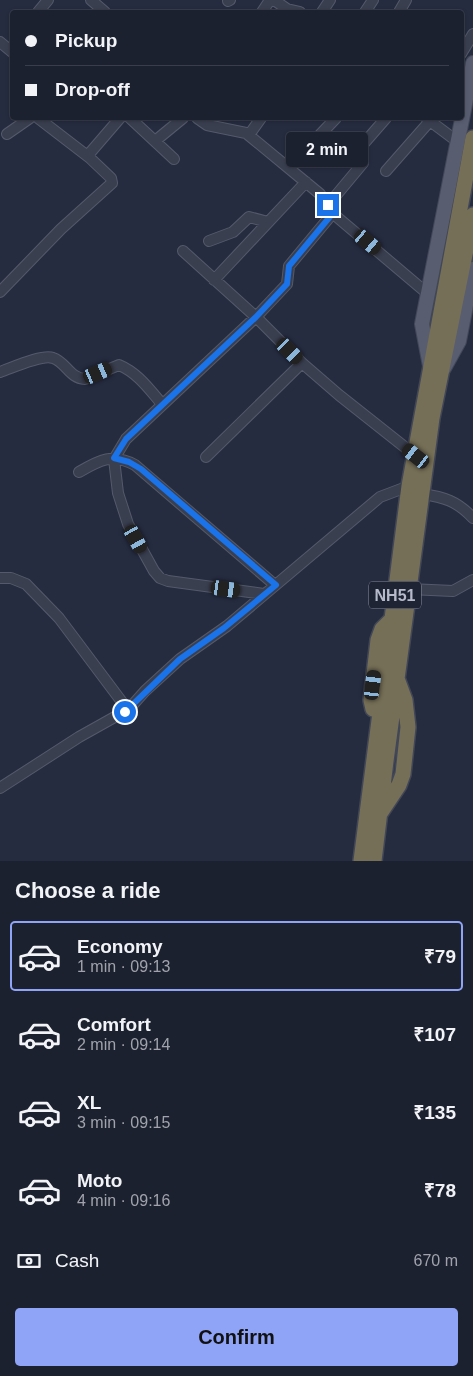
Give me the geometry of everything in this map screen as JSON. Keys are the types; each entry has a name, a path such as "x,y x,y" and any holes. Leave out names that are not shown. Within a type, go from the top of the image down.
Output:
{"highway":[{"name":"NH51","path":"374,861 409,589 416,490 416,456 443,333 473,138"},
{"name":"NH51","path":"443,333 473,215"},
{"name":"NH51","path":"361,861 392,618 416,490 432,418 436,370"}],"main road":[{"path":"464,110 473,63"},
{"path":"436,370 422,324 462,120"},
{"path":"436,370 458,342 473,269"}],"street":[{"path":"40,10 48,0"},
{"path":"91,0 103,10"},
{"path":"264,10 272,0 291,10"},
{"path":"464,49 473,34"},
{"path":"7,134 27,120"},
{"path":"0,292 61,229 112,183 111,178 90,158 41,120"},
{"path":"90,158 90,153 118,120"},
{"path":"132,120 174,159"},
{"path":"155,141 181,120"},
{"path":"199,120 205,125 241,131 249,135 322,196 331,209 428,294"},
{"path":"249,135 260,120"},
{"path":"316,139 334,120"},
{"path":"359,149 384,120"},
{"path":"386,171 426,120"},
{"path":"428,120 458,142"},
{"path":"264,594 168,581 160,578 154,571 125,517 118,493 114,458 124,441 256,317 287,284 289,266 363,163"},
{"path":"214,280 306,182"},
{"path":"209,241 231,233 249,217 268,222"},
{"path":"183,251 256,317 302,363 416,456"},
{"path":"0,372 43,357 51,357 57,360 80,379 119,365 136,374 162,404"},
{"path":"206,456 302,363"},
{"path":"79,472 99,461 114,458 129,462 141,469 276,585"},
{"path":"0,788 79,737 128,710 145,691 180,659 224,628 380,497 416,490 450,500 473,518"},
{"path":"0,578 11,578 21,582 54,612 128,710"},
{"path":"409,589 454,591 473,580"}],"route":[{"path":"125,712 180,659 224,628 276,585 141,469 129,462 114,458 126,439 256,317 287,284 289,266 333,213 328,205"}]}
